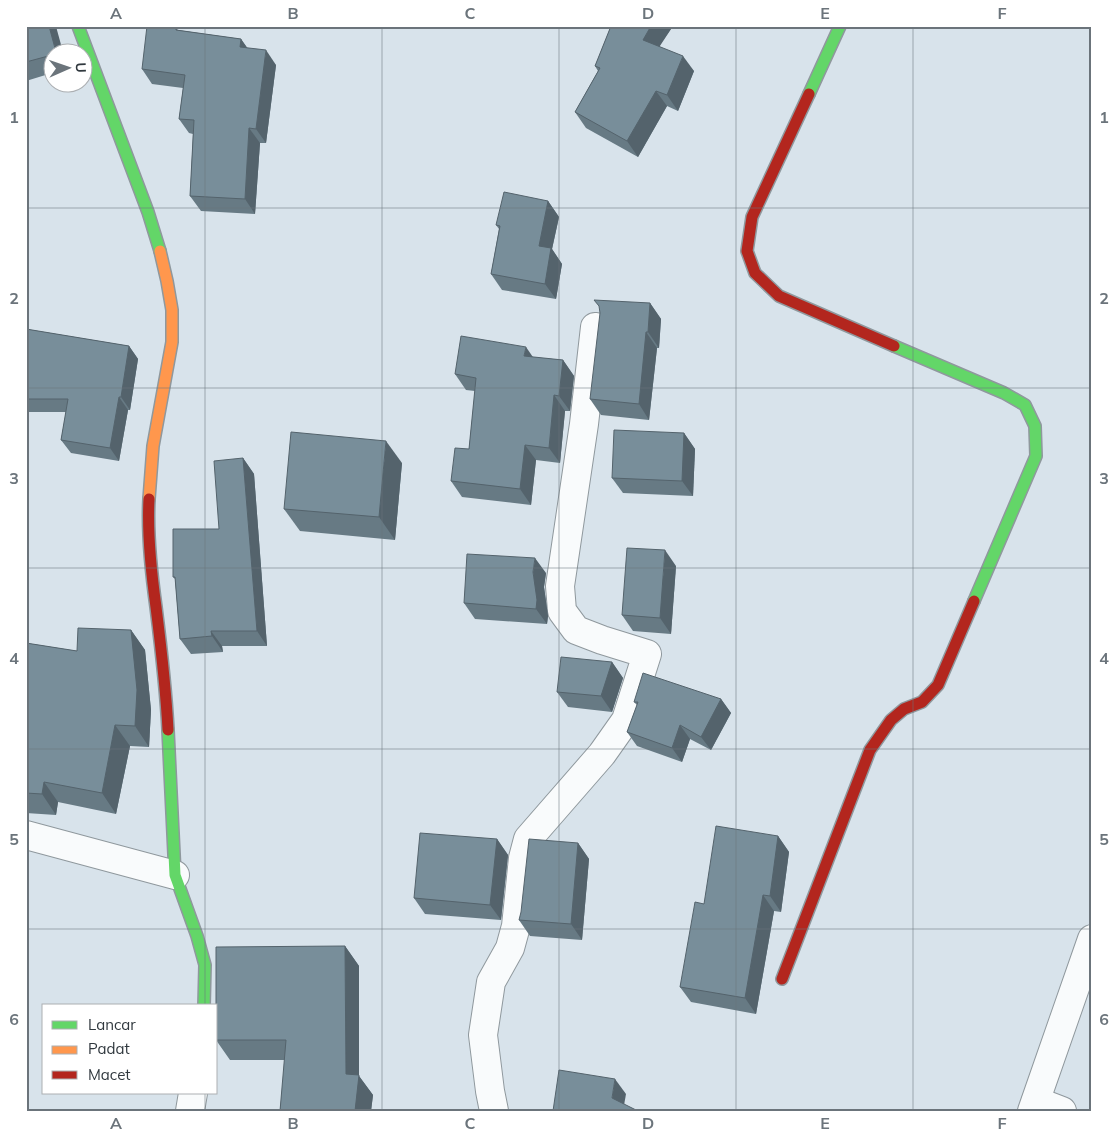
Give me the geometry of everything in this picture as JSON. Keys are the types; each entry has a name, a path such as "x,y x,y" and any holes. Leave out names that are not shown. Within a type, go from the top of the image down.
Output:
{"street":[{"path":"78,26 135,174 154,230 172,310 172,342 153,446 148,516 152,576 160,632 168,725 175,875 197,936 204,965 204,1004"},
{"path":"782,979 870,750 891,720 904,709 922,702 938,685 1036,456 1035,426 1025,405 1004,393 779,296 755,273 747,251 752,217 840,26"},
{"path":"494,1111 483,1035 491,982 510,948 516,926 528,839 602,754 626,720 647,654 576,630 562,611 560,586 583,433 596,327"},
{"path":"26,835 175,875"},
{"path":"1062,1111 1034,1106 1087,968 1092,939"},
{"path":"190,1111 193,1094"}],"building":[{"path":"49,26 53,42 42,42 42,58 26,62 26,28"},
{"path":"147,26 176,28 176,30 241,39 240,47 266,50 256,129 249,128 245,199 190,196 194,120 179,119 185,75 142,69"},
{"path":"611,26 651,26 643,40 683,56 667,95 656,91 627,141 575,112 600,68 595,66"},
{"path":"504,192 548,201 539,246 551,248 545,284 491,274 500,226 496,225"},
{"path":"594,300 650,303 639,404 590,399 600,313 599,306"},
{"path":"26,329 129,346 110,448 61,440 68,399 26,399"},
{"path":"461,336 526,347 524,356 563,360 559,396 554,395 549,448 525,445 520,489 451,481 455,448 469,449 476,378 455,374"},
{"path":"614,430 684,433 682,481 612,478"},
{"path":"291,432 386,441 379,517 284,509"},
{"path":"243,458 257,631 211,631 212,636 180,639 175,577 173,577 173,529 219,529 214,461"},
{"path":"627,548 665,550 660,618 622,615"},
{"path":"467,554 535,558 533,572 537,600 536,609 464,603"},
{"path":"78,628 131,630 137,690 135,726 115,725 102,793 44,782 42,794 26,793 26,643 77,651"},
{"path":"561,657 612,662 601,696 557,692"},
{"path":"643,673 721,699 701,737 680,725 672,748 627,732 638,702 634,702"},
{"path":"716,826 778,836 770,896 763,895 745,998 680,987 695,902 704,904"},
{"path":"420,833 497,839 490,905 414,898"},
{"path":"529,839 578,843 571,924 519,920"},
{"path":"345,946 346,1074 359,1075 355,1111 280,1111 286,1040 218,1040 216,947"},
{"path":"559,1070 615,1079 612,1098 638,1111 553,1111"}],"traffic: fast":[{"path":"78,26 148,212 160,251"},
{"path":"809,94 840,26"},
{"path":"894,346 1004,393 1025,405 1035,426 1036,456 974,601"},
{"path":"168,730 175,875 197,936 205,965 204,1004"}],"traffic: slow":[{"path":"149,499 153,446 172,342 172,310 160,251"}],"traffic: jam":[{"path":"809,94 752,217 747,251 755,273 779,296 894,346"},
{"path":"149,499 150,553 168,730"},
{"path":"782,979 870,750 891,720 904,709 922,702 938,685 974,601"}]}
